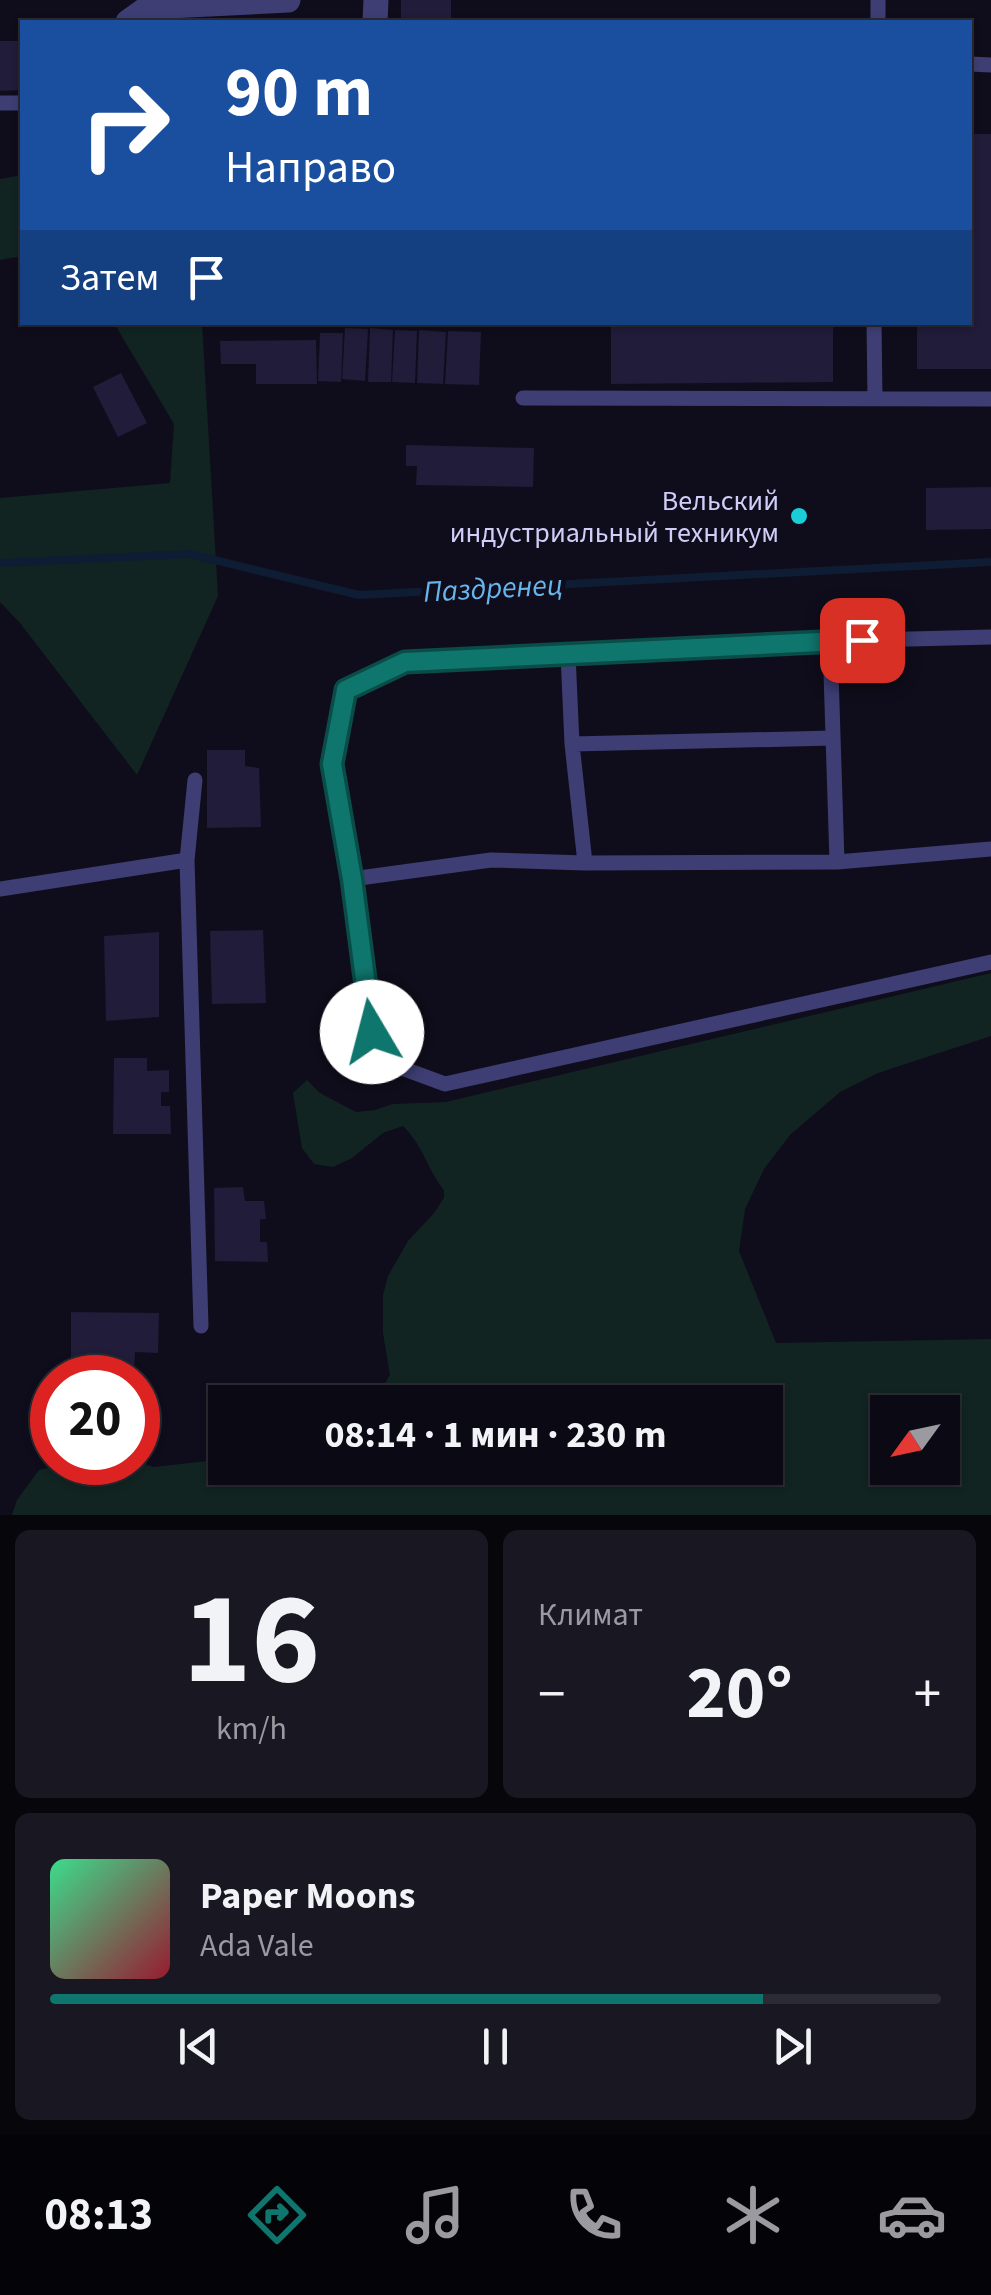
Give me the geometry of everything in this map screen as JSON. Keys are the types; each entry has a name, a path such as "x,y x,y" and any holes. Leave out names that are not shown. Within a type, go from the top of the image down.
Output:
{"street":[{"path":"131,20 149,7 288,0"}],"lane":[{"path":"874,325 875,398"},
{"path":"523,398 991,398"},
{"path":"991,637 405,662 346,690 332,764 372,1032 399,1067 445,1084 991,962"},
{"path":"830,641 837,862"},
{"path":"568,654 572,744 585,863"},
{"path":"572,744 833,738"},
{"path":"195,780 187,860 201,1326"},
{"path":"352,879 492,860 837,862 991,849"},
{"path":"0,889 187,860"}],"green space":[{"path":"20,175 20,256 0,260 0,179"},
{"path":"115,325 202,325 218,596 137,775 0,602 0,498 170,483 174,424"},
{"path":"991,973 991,1036 878,1073 840,1092 790,1135 764,1169 745,1209 739,1251 776,1343 991,1339 991,1515 12,1515 30,1482 160,1485 160,1466 208,1461 208,1485 783,1485 783,1385 384,1385 390,1375 383,1333 383,1295 388,1276 408,1241 444,1198 444,1190 403,1126 383,1133 352,1158 333,1167 314,1164 302,1148 293,1093 307,1080 320,1093 356,1112 393,1104 446,1102"}],"building":[{"path":"401,0 451,0 451,20 401,20"},
{"path":"0,41 19,41 20,90 0,91"},
{"path":"972,134 991,134 991,369 917,369 917,325 972,325"},
{"path":"611,325 833,325 833,382 611,384"},
{"path":"345,328 368,329 365,381 342,379"},
{"path":"370,328 393,330 391,382 368,382"},
{"path":"395,330 417,331 415,383 392,382"},
{"path":"419,330 446,332 443,384 417,383"},
{"path":"448,331 481,332 479,385 445,384"},
{"path":"320,333 343,333 341,382 318,381"},
{"path":"316,340 317,384 256,384 256,364 221,364 220,341"},
{"path":"121,373 147,423 118,437 93,387"},
{"path":"406,445 534,448 533,487 416,485 417,466 406,466"},
{"path":"991,487 991,529 926,530 926,488"},
{"path":"207,750 245,750 245,766 259,768 261,827 207,828"},
{"path":"263,930 266,1003 212,1004 210,931"},
{"path":"159,932 159,1017 106,1021 104,936"},
{"path":"114,1058 147,1058 147,1071 169,1070 169,1092 161,1092 161,1106 170,1106 171,1134 113,1134"},
{"path":"243,1187 245,1201 264,1201 266,1219 260,1219 260,1242 267,1242 268,1262 215,1261 214,1188"},
{"path":"71,1312 159,1313 158,1353 71,1355"}],"waterway":[{"name":"Паздренец","path":"0,563 190,554 359,595 991,562"}],"place":[{"name":"Вельский индустриальный техникум","path":"799,516"}],"route":[{"path":"372,1032 332,764 346,690 405,662 862,640"}]}
